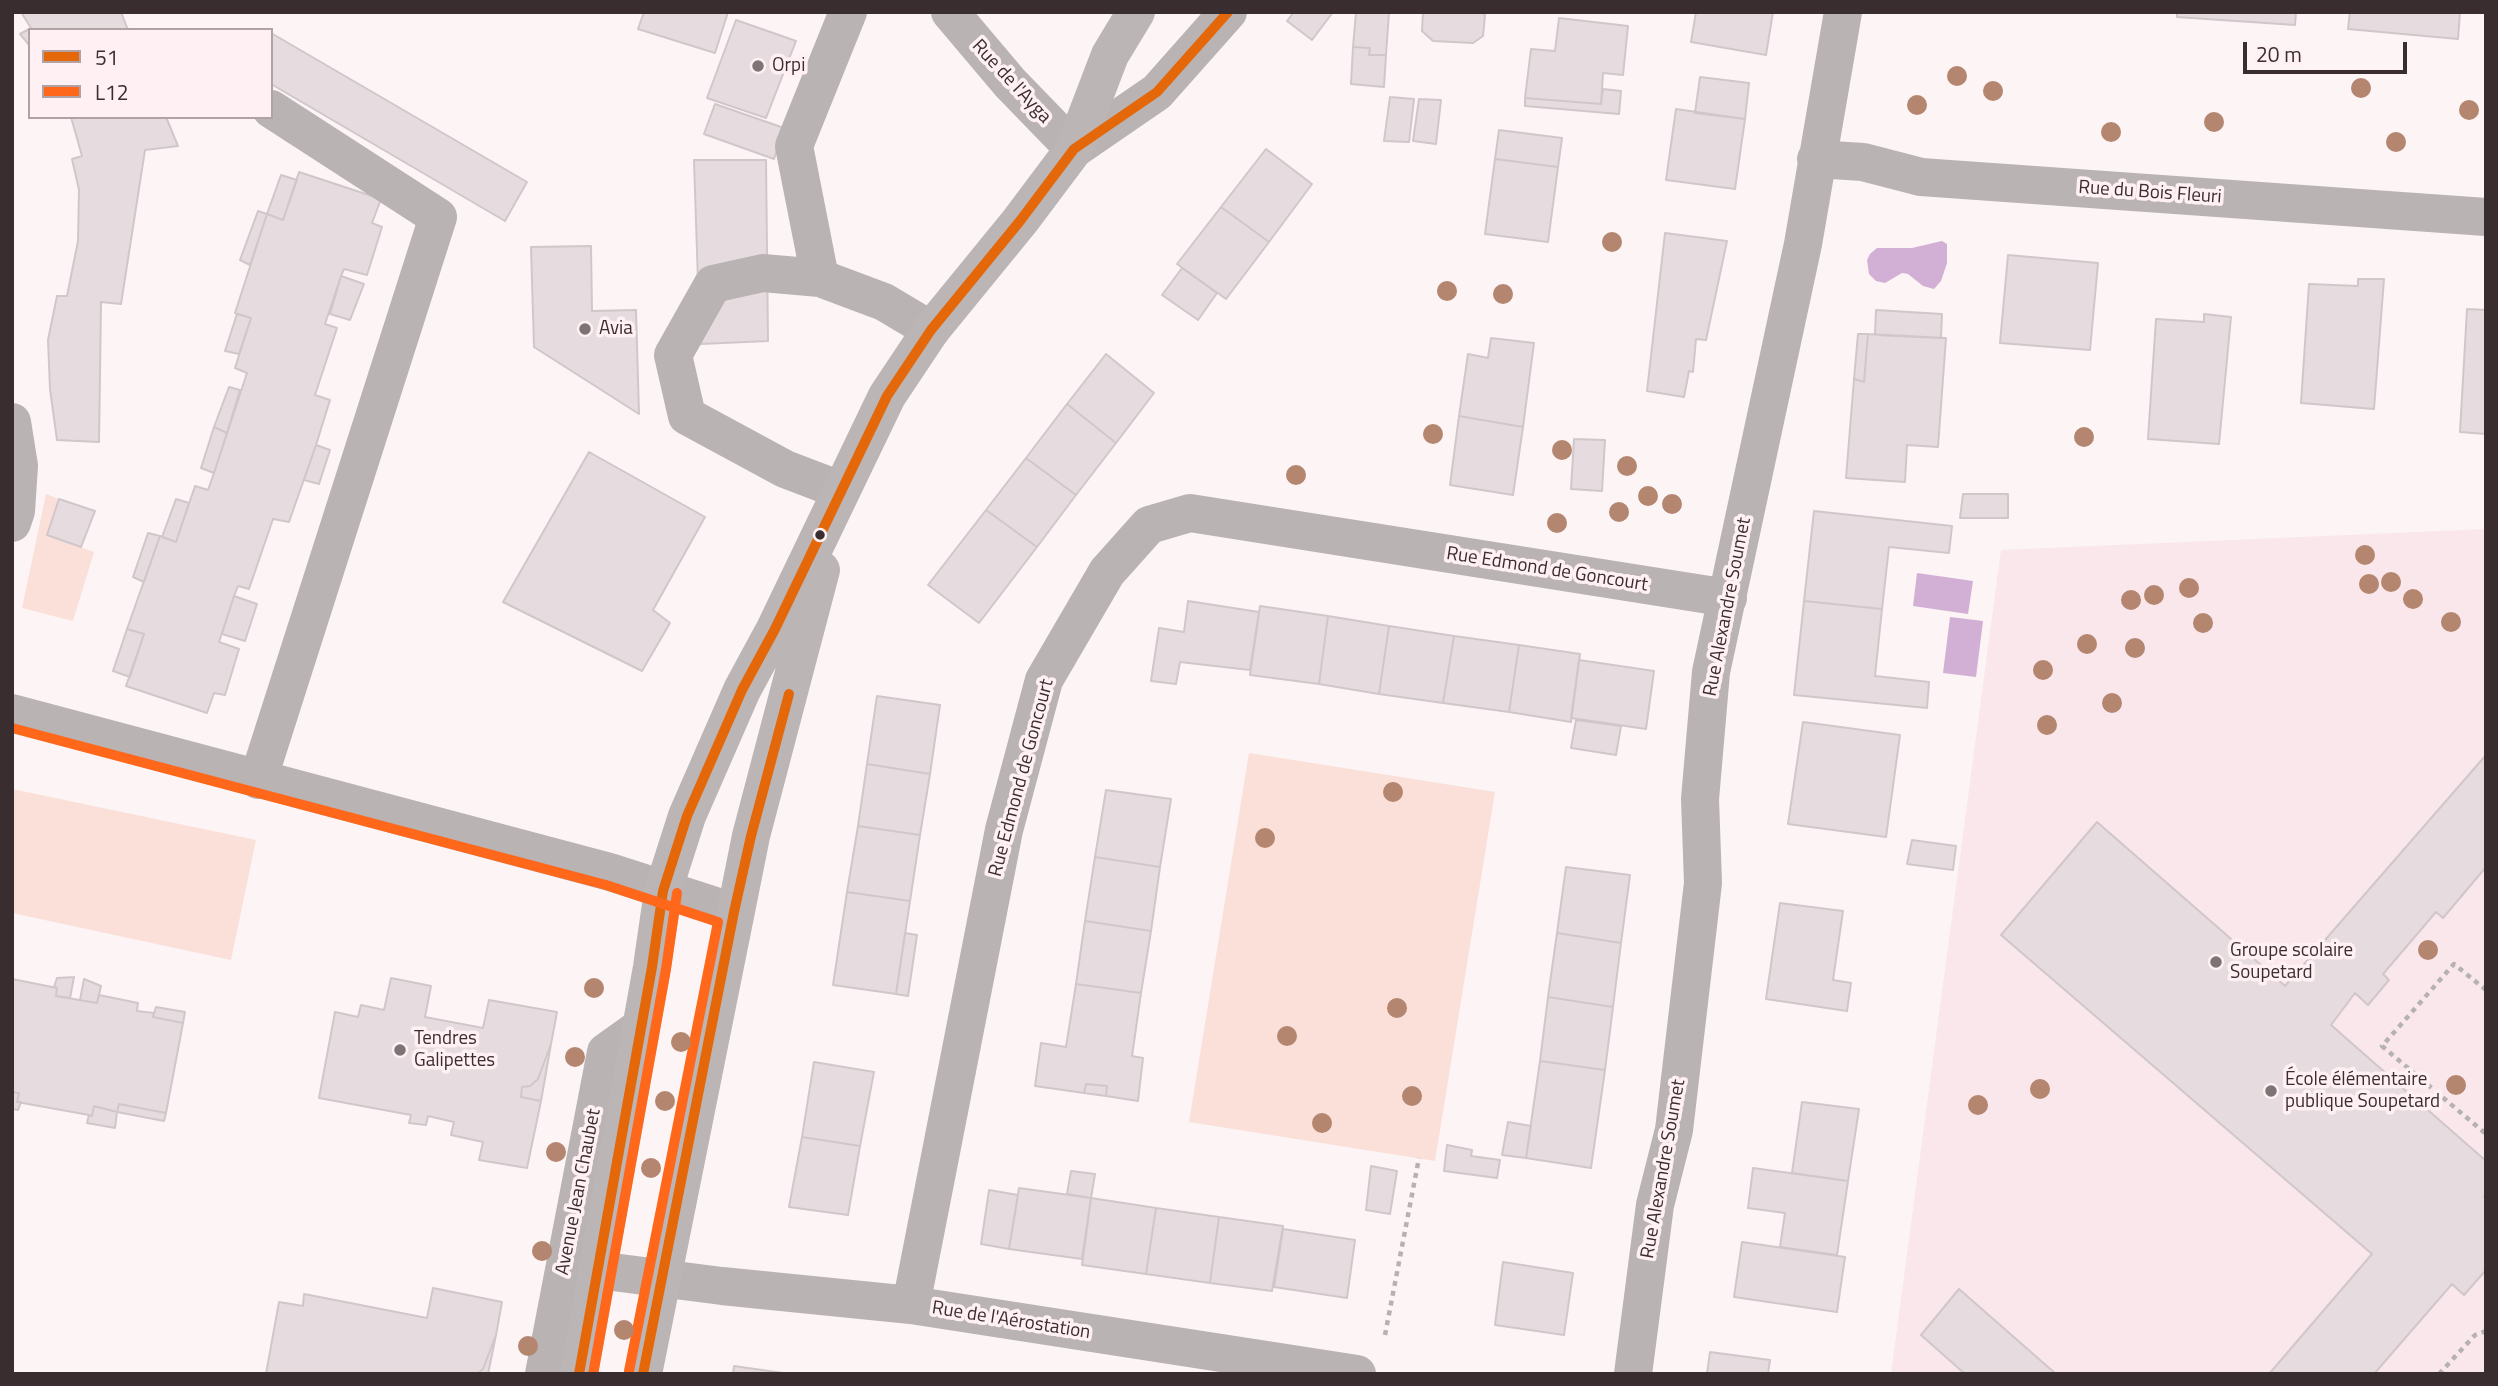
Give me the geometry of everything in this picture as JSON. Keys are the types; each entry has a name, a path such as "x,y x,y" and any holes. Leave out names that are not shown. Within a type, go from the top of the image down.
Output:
{"main road":[{"name":"Avenue Jean Chaubet","path":"579,1374 663,891 687,816 742,690 775,629 887,396 931,330 1020,221 1074,149 1110,55 1136,12"},
{"name":"Avenue Jean Chaubet","path":"643,1374 734,912 840,490"}],"street":[{"path":"820,278 794,146 848,12"},
{"name":"Rue de l'Ayga","path":"950,12 1010,83 1074,149"},
{"path":"1074,149 1157,92 1228,12"},
{"name":"Rue Alexandre Soumet","path":"1633,1374 1655,1205 1674,1130 1703,883 1700,800 1711,672 1803,244 1816,159 1845,14"},
{"path":"258,780 439,217 273,110"},
{"name":"Rue du Bois Fleuri","path":"1816,159 1863,162 1921,177 2486,217"},
{"path":"840,490 785,469 687,416 673,355 713,284 763,273 820,278 884,302 931,330"},
{"path":"12,422 19,466 16,511 12,523"},
{"name":"Rue Edmond de Goncourt","path":"911,1306 1004,830 1044,680 1107,572 1149,524 1190,513 1728,598"},
{"path":"12,713 610,872 734,912"},
{"name":"Avenue Jean Chaubet","path":"544,1374 607,1052 640,1027"},
{"name":"Avenue Jean Chaubet","path":"597,1270 663,1279"},
{"name":"Rue de l'Aérostation","path":"663,1279 911,1306 1357,1374"}],"path":[{"path":"2486,990 2454,964 2382,1046 2486,1134"},
{"path":"1385,1335 1419,1158"},
{"path":"2439,1374 2475,1335 2486,1331"}],"shaded area":[{"path":"1942,241 1947,244 1947,263 1941,281 1934,289 1923,286 1908,274 1902,273 1885,283 1876,281 1869,274 1867,260 1877,248 1912,248"},
{"path":"46,494 59,499 47,535 94,552 73,621 22,608"},
{"name":"Groupe scolaire Soupetard","path":"2486,529 2486,1374 1891,1374 2001,550"},
{"path":"1917,573 1973,581 1968,614 1913,606"},
{"path":"1950,617 1983,621 1976,677 1943,673"},
{"path":"1249,753 1495,792 1435,1161 1189,1122"},
{"path":"12,789 256,840 231,960 12,913"}],"building":[{"path":"21,12 121,12 127,28 31,28"},
{"path":"644,12 728,12 715,53 638,29"},
{"path":"1294,12 1333,12 1312,40 1287,21"},
{"path":"1356,12 1389,12 1386,55 1369,55 1370,48 1353,47"},
{"path":"1423,12 1481,12 1485,15 1483,36 1473,43 1433,41 1422,31"},
{"path":"1696,12 1773,12 1766,55 1691,42"},
{"path":"2177,12 2296,12 2295,25 2177,17"},
{"path":"2350,12 2460,12 2458,39 2348,29"},
{"path":"1559,18 1628,26 1623,75 1603,73 1601,104 1525,98 1531,49 1555,51"},
{"path":"736,20 796,41 766,118 707,98"},
{"path":"28,30 28,44 20,34"},
{"path":"273,34 527,182 505,221 273,85"},
{"path":"1353,47 1370,48 1369,55 1386,55 1384,87 1351,84"},
{"path":"1700,77 1749,83 1745,119 1695,113"},
{"path":"1603,89 1621,91 1619,114 1525,106 1525,98 1601,104"},
{"path":"1390,97 1414,99 1409,142 1384,141"},
{"path":"1419,99 1441,100 1436,144 1413,141"},
{"path":"715,104 784,128 774,159 704,134"},
{"path":"1676,109 1745,119 1735,189 1666,180"},
{"path":"72,119 167,119 178,146 145,150 121,304 101,302 99,442 57,440 50,389 48,340 57,296 67,296 78,241 79,190 72,159 82,156"},
{"path":"1499,130 1562,138 1558,167 1495,159"},
{"path":"1266,149 1312,184 1269,242 1221,207"},
{"path":"1495,159 1558,167 1548,242 1485,234"},
{"path":"694,160 766,160 768,341 700,344"},
{"path":"299,172 381,199 372,223 382,227 367,275 344,269 341,276 325,324 337,328 315,395 330,400 289,522 273,519 249,589 238,586 234,596 219,642 239,649 225,695 214,693 207,713 126,686 144,634 127,629 160,536 176,542 195,486 208,490 247,373 235,368 251,318 235,313 267,214 283,220"},
{"path":"281,175 297,180 283,220 267,214"},
{"path":"1221,207 1269,242 1226,299 1177,264"},
{"path":"258,211 267,214 250,265 240,260"},
{"path":"1665,233 1727,241 1706,340 1696,339 1693,372 1689,371 1684,397 1647,391"},
{"name":"Avia","path":"591,246 592,311 636,310 639,414 534,347 531,247"},
{"path":"2008,255 2098,263 2090,350 2000,343"},
{"path":"1182,268 1217,293 1198,320 1162,295"},
{"path":"341,276 364,284 350,320 330,314"},
{"path":"2358,279 2384,279 2374,409 2301,403 2309,284 2358,286"},
{"path":"2467,309 2486,310 2486,434 2460,432"},
{"path":"1876,310 1942,314 1941,338 1875,335"},
{"path":"237,314 251,318 239,354 225,351"},
{"path":"2204,314 2231,317 2219,444 2148,439 2156,319 2204,322"},
{"path":"1858,334 1868,334 1864,382 1854,379"},
{"path":"1868,334 1946,338 1938,447 1907,445 1905,482 1846,478 1854,379 1864,382"},
{"path":"1491,338 1534,343 1523,427 1459,416 1468,354 1488,358"},
{"path":"1106,354 1154,393 1116,443 1067,404"},
{"path":"229,387 240,390 227,433 214,427"},
{"path":"1067,404 1116,443 1076,495 1026,458"},
{"path":"1459,416 1523,427 1513,495 1450,485"},
{"path":"214,427 227,433 214,473 201,468"},
{"path":"1574,439 1605,440 1602,491 1571,489"},
{"path":"316,445 330,450 319,484 304,480"},
{"path":"589,452 705,517 653,610 670,623 642,671 503,602"},
{"path":"1026,458 1076,495 1037,547 986,510"},
{"path":"1963,494 2008,494 2008,518 1960,518"},
{"path":"59,499 95,511 81,547 47,535"},
{"path":"176,499 189,503 176,542 162,537"},
{"path":"986,510 1037,547 979,623 928,585"},
{"path":"1814,511 1952,526 1949,553 1889,547 1882,609 1804,601"},
{"path":"148,533 160,536 144,582 133,577"},
{"path":"234,596 257,604 245,641 222,634"},
{"path":"1188,601 1259,612 1250,670 1180,662 1176,684 1151,681 1159,628 1184,632"},
{"path":"1804,601 1882,609 1875,676 1929,682 1927,708 1794,695"},
{"path":"1260,606 1328,616 1319,684 1250,675"},
{"path":"1328,616 1389,626 1379,694 1319,684"},
{"path":"1389,626 1454,636 1443,703 1379,694"},
{"path":"127,629 144,634 130,677 113,671"},
{"path":"1454,636 1519,645 1509,712 1443,703"},
{"path":"1519,645 1580,654 1571,722 1509,712"},
{"path":"1579,660 1654,671 1646,729 1571,718"},
{"path":"877,696 940,705 930,774 867,764"},
{"path":"1576,720 1621,726 1616,755 1571,748"},
{"path":"1803,722 1900,735 1886,837 1788,824"},
{"path":"2486,755 2486,867 2443,918 2436,912 2383,974 2389,980 2368,1005 2355,993 2331,1025 2486,1161 2486,1270 2464,1295 2452,1284 2374,1374 2269,1374 2372,1254 2001,935 2097,822 2285,986"},
{"path":"867,764 930,774 920,835 858,826"},
{"path":"1106,790 1171,799 1160,867 1095,857"},
{"path":"858,826 920,835 910,901 847,892"},
{"path":"1912,840 1956,846 1953,870 1907,864"},
{"path":"1095,857 1160,867 1151,931 1085,921"},
{"path":"1566,867 1630,875 1621,943 1557,933"},
{"path":"847,892 910,901 896,994 833,985"},
{"path":"1780,903 1843,911 1833,980 1851,983 1847,1011 1766,999"},
{"path":"1085,921 1151,931 1141,993 1076,984"},
{"path":"905,933 917,935 908,996 896,994"},
{"path":"1557,933 1621,943 1613,1007 1548,997"},
{"path":"74,977 70,998 56,996 57,988 54,987 57,978"},
{"path":"391,978 431,986 425,1017 483,1028 489,1000 557,1012 551,1044 538,1079 530,1086 522,1087 521,1097 541,1101 527,1168 479,1160 483,1142 451,1135 454,1122 428,1116 426,1125 409,1123 411,1115 319,1098 335,1012 358,1017 361,1005 384,1010"},
{"path":"12,979 57,988 56,996 97,1003 99,995 138,1003 137,1011 154,1013 153,1017 183,1023 166,1113 119,1104 117,1112 94,1106 92,1116 17,1102 19,1093 12,1092"},
{"path":"84,979 101,986 97,1003 80,1000"},
{"path":"1076,984 1141,993 1132,1056 1143,1058 1138,1101 1106,1096 1107,1086 1086,1084 1084,1093 1035,1086 1041,1043 1066,1047"},
{"path":"1548,997 1613,1007 1605,1070 1540,1061"},
{"path":"156,1007 185,1012 183,1023 153,1017"},
{"path":"551,1044 541,1101 521,1097 522,1087 530,1086 538,1079"},
{"path":"1540,1061 1605,1070 1591,1168 1526,1158"},
{"path":"814,1062 874,1072 860,1146 802,1137"},
{"path":"1086,1084 1107,1086 1106,1096 1084,1093"},
{"path":"12,1092 19,1093 17,1102 21,1102 18,1110 12,1109"},
{"path":"1802,1102 1859,1109 1848,1181 1792,1173"},
{"path":"119,1104 166,1113 164,1121 117,1112"},
{"path":"94,1106 117,1112 115,1128 87,1123"},
{"path":"1508,1122 1531,1126 1526,1158 1502,1155"},
{"path":"802,1137 860,1146 848,1215 789,1207"},
{"path":"1447,1145 1472,1150 1471,1156 1500,1160 1497,1178 1444,1171"},
{"path":"1371,1166 1397,1171 1390,1214 1366,1210"},
{"path":"1753,1168 1848,1181 1837,1255 1780,1247 1785,1213 1748,1208"},
{"path":"1071,1171 1095,1174 1091,1198 1067,1194"},
{"path":"1019,1188 1091,1198 1082,1259 1009,1249"},
{"path":"989,1190 1018,1195 1009,1249 981,1244"},
{"path":"1091,1198 1156,1208 1146,1274 1082,1265"},
{"path":"1156,1208 1219,1217 1210,1283 1146,1274"},
{"path":"1219,1217 1283,1226 1272,1291 1210,1283"},
{"path":"1283,1229 1355,1240 1347,1298 1274,1287"},
{"path":"1742,1242 1845,1257 1837,1312 1734,1297"},
{"path":"1503,1262 1573,1273 1564,1335 1495,1325"},
{"path":"433,1288 502,1302 496,1335 483,1369 477,1374 266,1374 279,1302 303,1306 304,1294 427,1318"},
{"path":"1959,1289 2056,1374 1965,1374 1921,1335"},
{"path":"496,1335 488,1374 477,1374 483,1369"},
{"path":"1710,1352 1770,1360 1768,1374 1707,1374"},
{"path":"734,1366 790,1374 733,1374"}],"transit line":[{"name":"51","path":"579,1374 652,967 663,891 687,816 742,690 775,629 887,396 931,330 1020,221 1074,149 1157,92 1228,12"},
{"name":"51","path":"643,1374 734,912 751,836 789,694"},
{"name":"L12","path":"12,728 606,885 718,922 629,1371"},
{"name":"L12","path":"593,1374 666,969 677,893"}],"place":[{"name":"Orpi","path":"758,66"},
{"name":"Avia","path":"585,329"},
{"name":"Groupe scolaire Soupetard","path":"2216,962"},
{"name":"Tendres Galipettes","path":"400,1050"},
{"name":"École élémentaire publique Soupetard","path":"2271,1091"}]}
